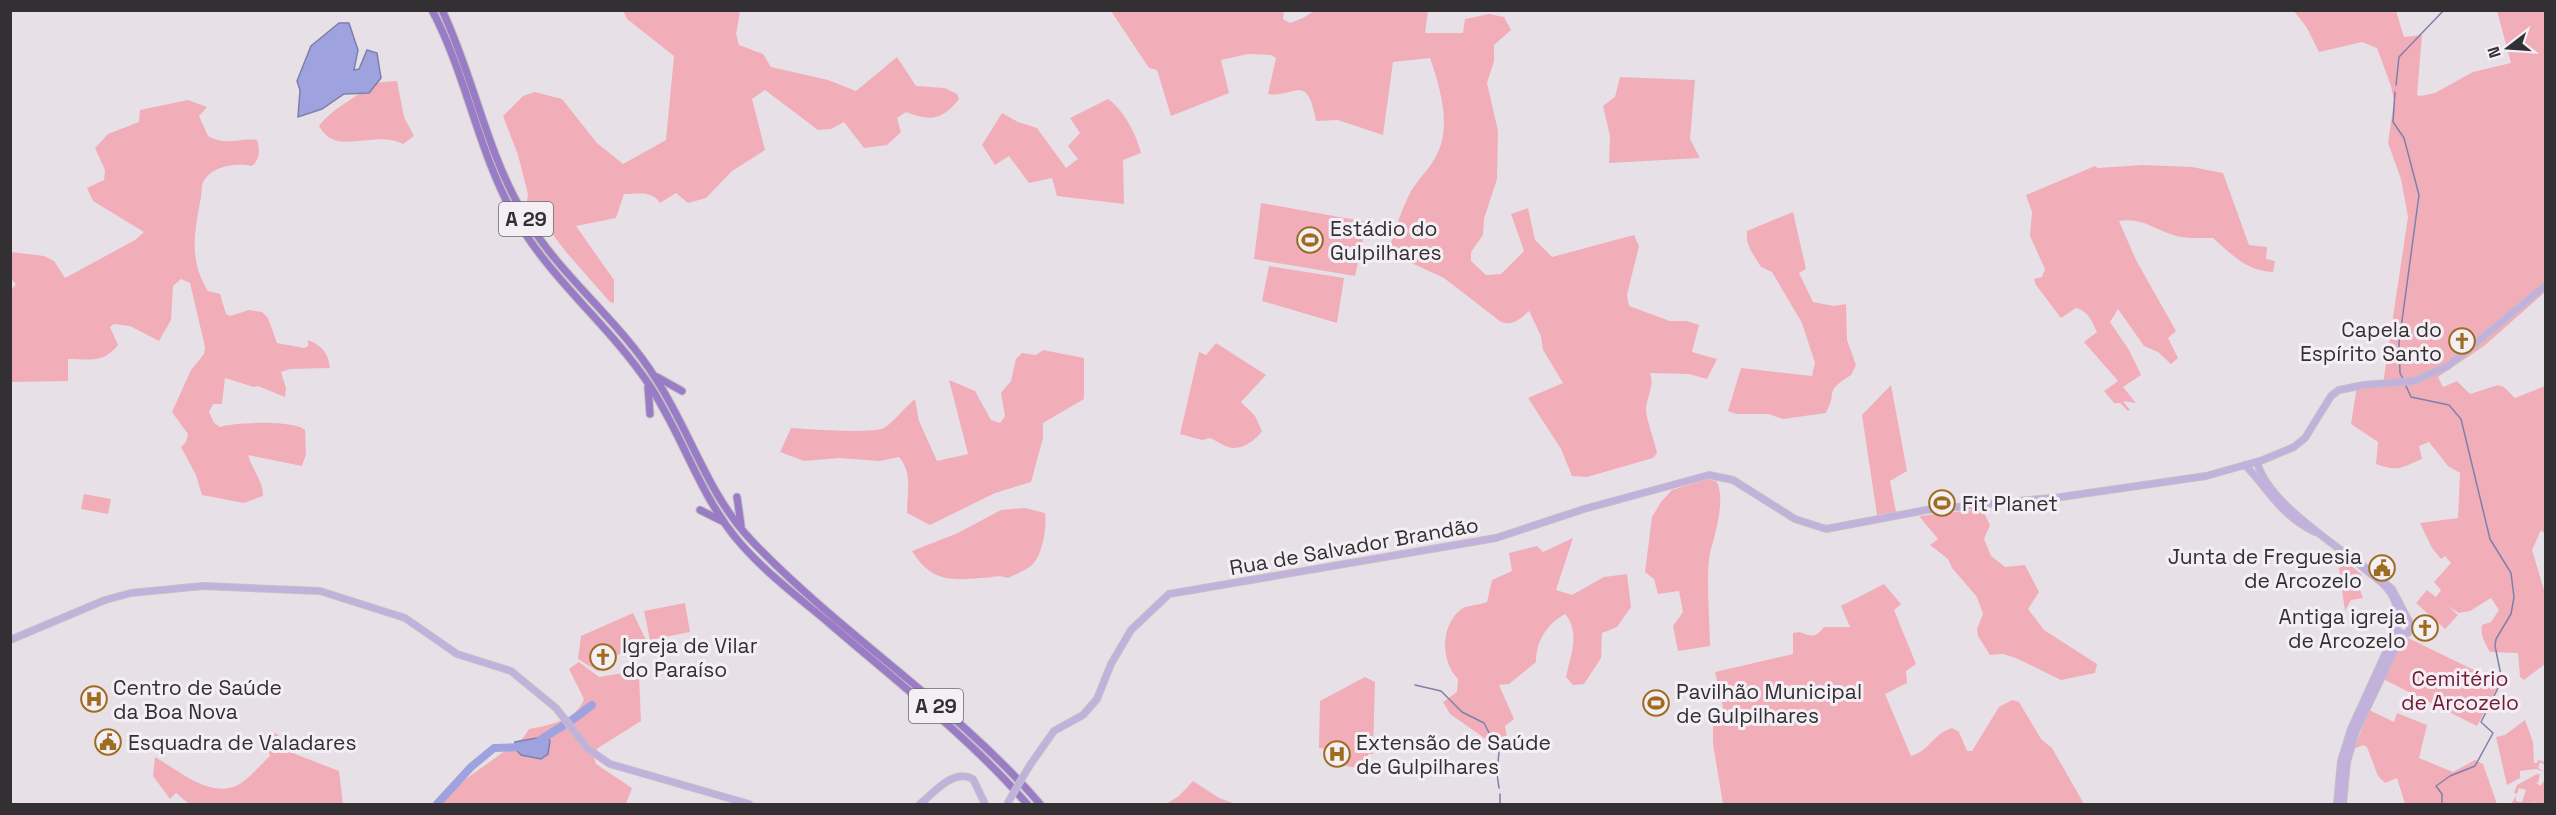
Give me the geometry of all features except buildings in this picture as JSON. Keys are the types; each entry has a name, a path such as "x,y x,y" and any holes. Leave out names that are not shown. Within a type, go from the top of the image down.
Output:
{"highway":[{"name":"A 29","path":"432,10 458,67 495,176 515,217 541,258 646,381 665,411 702,486 725,522 768,572 981,756 1027,804"},
{"name":"A 29","path":"442,10 466,65 503,172 522,212 566,274 634,348 654,376 673,405 710,481 742,530 828,612 1011,773 1040,804"},
{"path":"654,376 682,391"},
{"path":"646,381 650,414"},
{"path":"737,497 736,508 742,530"},
{"path":"700,510 725,522"}],"main road":[{"name":"Rua de Salvador Brandão","path":"1007,804 1054,730 1089,709 1097,699 1111,664 1131,630 1169,594 1496,538 1584,510 1709,475 1733,480 1795,519 1826,529 1926,510 2061,497 2206,476 2286,452 2300,442 2335,393 2347,388 2398,384 2426,377 2466,353 2503,318 2546,285"},
{"path":"2257,462 2256,472 2267,495 2301,525 2332,541 2392,588 2411,629 2401,636 2351,729 2342,761 2337,804"},
{"path":"2245,465 2256,472"},
{"path":"2348,554 2392,594 2399,632 2405,634"},
{"path":"10,640 122,595 203,586 320,591 398,615 431,634 458,654 497,665 518,675 556,708 588,749 598,758 663,781 749,804"},
{"path":"2343,804 2347,762 2356,731 2397,625 2402,620 2408,621"},
{"path":"920,804 950,780 963,775 973,779 985,804"}],"green space":[{"path":"623,10 740,11 736,34 739,45 763,54 771,67 828,80 856,91 897,57 916,86 945,88 957,94 959,99 947,112 935,117 922,117 906,112 897,118 901,132 887,145 864,148 844,122 831,129 818,130 765,90 752,99 765,150 732,171 706,198 688,203 676,193 660,203 649,194 624,194 616,218 576,226 614,280 614,303 610,302 566,252 527,201 528,194 518,155 503,116 523,96 535,92 562,99 597,143 623,164 666,140 674,56 627,19"},
{"path":"1111,11 1284,11 1283,19 1290,23 1314,11 1428,11 1425,33 1463,33 1465,19 1489,14 1504,17 1511,30 1494,45 1494,61 1487,83 1498,131 1497,179 1484,219 1483,235 1471,252 1471,261 1486,275 1501,274 1524,251 1511,214 1528,208 1535,240 1552,257 1634,235 1639,246 1627,295 1629,306 1670,321 1687,321 1699,325 1692,352 1717,359 1707,379 1689,374 1650,373 1651,387 1646,411 1657,453 1653,458 1587,477 1572,476 1561,449 1528,398 1563,383 1543,350 1541,336 1529,311 1513,322 1501,322 1444,278 1388,252 1407,198 1436,157 1441,144 1443,112 1440,90 1430,58 1393,62 1383,135 1338,120 1316,121 1308,96 1299,90 1268,94 1276,58 1271,55 1248,54 1221,60 1229,93 1171,116 1157,70 1149,68"},
{"path":"2294,11 2396,11 2404,37 2422,35 2417,95 2420,96 2435,93 2473,72 2511,63 2497,11 2545,11 2545,292 2484,346 2438,377 2443,387 2457,381 2470,394 2498,385 2504,387 2515,398 2545,386 2545,534 2541,530 2532,550 2545,593 2545,664 2524,680 2520,677 2518,653 2490,652 2483,639 2482,625 2491,622 2499,610 2491,598 2470,611 2459,613 2448,606 2458,615 2445,629 2416,603 2427,590 2436,597 2441,590 2434,582 2451,563 2445,556 2441,559 2432,548 2420,523 2458,518 2460,473 2448,466 2429,442 2419,446 2422,459 2409,465 2390,468 2376,464 2378,442 2351,424 2357,386 2383,384 2408,217 2401,179 2388,143 2394,101 2377,48 2362,42 2319,52 2307,28"},
{"path":"1620,77 1695,80 1690,139 1700,158 1609,163 1610,136 1603,106 1615,97"},
{"path":"397,81 404,117 414,136 403,144 380,139 345,142 335,140 326,135 319,126 371,83"},
{"path":"1108,99 1114,103 1129,123 1141,153 1123,160 1124,204 1057,196 1052,178 1029,183 1009,156 995,165 982,145 1002,113 1018,122 1037,128 1066,168 1078,159 1068,146 1080,133 1070,118"},
{"path":"188,100 207,107 199,116 208,136 222,141 257,140 259,147 258,157 252,166 233,165 220,168 209,174 203,183 197,221 195,256 208,291 220,294 226,314 230,316 249,310 262,312 268,318 277,343 304,348 308,346 308,340 321,347 328,358 330,368 290,369 281,372 286,388 285,397 258,386 254,387 225,378 222,404 213,404 209,412 214,423 220,427 250,423 277,423 305,430 306,454 302,466 248,455 262,486 263,496 244,503 202,495 196,475 181,447 186,442 188,434 172,412 191,370 204,354 205,347 190,283 181,279 173,286 171,320 159,341 130,326 114,324 110,327 118,345 101,358 68,359 68,381 11,382 11,290 16,284 11,279 11,252 44,256 54,261 65,278 135,240 144,232 93,201 87,188 104,180 105,170 95,148 108,134 139,122 140,110"},
{"path":"2143,165 2192,167 2223,173 2249,245 2267,247 2266,259 2275,261 2273,272 2255,269 2240,261 2213,238 2181,237 2142,222 2119,221 2136,260 2176,331 2168,338 2178,358 2171,364 2158,352 2144,346 2118,309 2110,322 2129,350 2141,375 2123,387 2136,403 2123,401 2130,410 2128,411 2120,403 2114,403 2104,391 2118,381 2084,342 2097,332 2089,317 2084,311 2076,308 2061,318 2036,285 2034,279 2042,277 2045,269 2030,236 2032,212 2026,195 2095,166 2098,168"},
{"name":"Estádio do Gulpilhares","path":"1261,203 1367,222 1355,276 1254,259"},
{"path":"1793,212 1806,269 1799,273 1813,302 1834,306 1846,304 1847,340 1856,365 1851,375 1832,392 1826,413 1783,419 1768,414 1736,414 1728,411 1741,368 1812,376 1815,363 1802,323 1772,272 1761,267 1747,241 1747,231"},
{"name":"Estádio do Gulpilhares","path":"1269,266 1344,278 1337,323 1262,301"},
{"path":"1216,343 1266,375 1241,402 1255,416 1262,431 1252,442 1238,448 1228,447 1210,438 1202,440 1180,434 1199,352 1206,355"},
{"path":"1043,350 1084,358 1084,399 1043,423 1043,438 1031,482 995,493 930,525 907,513 908,476 899,457 880,461 839,458 804,461 780,452 791,428 840,431 878,430 888,425 915,399 919,421 937,461 968,454 949,380 975,391 991,420 1000,423 1005,416 1001,393 1011,381 1016,359 1022,353 1036,355"},
{"path":"1891,385 1907,471 1890,481 1896,512 1877,515 1862,415"},
{"path":"1708,479 1716,481 1720,496 1719,514 1708,570 1710,646 1678,651 1673,626 1683,612 1679,591 1658,594 1654,579 1645,572 1652,517 1672,490"},
{"path":"84,494 111,499 108,514 81,509"},
{"path":"1025,508 1045,513 1044,539 1033,564 1008,578 998,576 958,579 941,576 926,568 912,551 958,533 1001,510"},
{"path":"1982,509 1990,525 1984,539 1991,556 2005,567 2025,565 2039,592 2028,609 2044,630 2097,664 2095,673 2061,680 2016,658 2003,654 1990,655 1978,636 1977,629 1983,614 1977,597 1952,568 1948,559 1930,545 1938,539 1919,516"},
{"path":"1573,538 1556,590 1572,595 1604,577 1627,574 1631,607 1617,627 1602,633 1601,658 1584,684 1573,685 1566,677 1573,645 1570,621 1565,614 1553,623 1540,640 1536,662 1509,684 1499,685 1514,719 1505,726 1507,739 1490,742 1450,714 1443,702 1457,692 1458,679 1452,672 1446,654 1445,644 1449,626 1453,617 1460,610 1487,602 1492,580 1512,571 1509,553 1537,546 1543,552"},
{"path":"2348,563 2362,575 2357,582 2363,598 2351,600 2345,611 2339,568"},
{"path":"1884,584 1901,604 1894,610 1916,664 1906,671 1907,683 1885,694 1911,756 1952,728 1959,732 1967,751 1972,751 1999,707 2012,700 2019,702 2041,739 2052,748 2084,804 1723,804 1713,744 1713,721 1725,716 1715,672 1793,654 1793,633 1799,632 1813,636 1824,627 1850,627 1841,606"},
{"path":"685,603 690,632 650,640 644,611"},
{"path":"633,613 647,642 611,658 606,646 593,650 599,672 578,659 581,636"},
{"name":"Cemitério de Arcozelo","path":"2404,636 2476,671 2498,686 2477,726 2383,679"},
{"path":"579,662 599,677 635,671 639,675 641,721 598,748 593,754 596,764 632,788 626,804 435,804 456,786 523,738 529,729 561,721 575,712 584,699 569,669"},
{"path":"1365,677 1375,682 1373,754 1368,754 1368,770 1341,765 1341,750 1319,748 1320,701"},
{"path":"2369,710 2394,722 2397,713 2427,725 2419,758 2453,772 2475,760 2483,764 2497,804 2405,804 2397,778 2385,783 2378,776 2367,747 2363,745 2354,749"},
{"path":"2525,720 2533,742 2534,763 2538,760 2545,762 2545,765 2540,762 2538,768 2545,772 2536,769 2520,771 2520,778 2507,785 2496,737 2505,735"},
{"path":"275,733 289,744 295,754 339,771 343,804 189,804 176,793 170,799 153,776 155,757 205,786 227,788 238,785 270,756 265,741"},
{"path":"2540,774 2538,783 2535,782 2540,786 2545,780 2545,803 2542,802 2545,804 2534,804 2535,801 2532,804 2511,804 2516,796 2516,801 2522,802 2526,790 2519,788 2517,794 2514,793 2517,785"},
{"path":"1193,781 1219,798 1236,804 1166,804 1179,796"}],"water":[{"path":"339,23 349,23 358,50 354,70 359,69 367,50 377,53 381,78 369,93 344,94 322,109 298,117 300,90 297,81 311,46"},
{"path":"547,736 550,741 548,754 541,759 521,755 514,747 515,742"}],"waterway":[{"path":"2396,85 2399,57 2444,10"},
{"path":"2395,92 2393,122 2404,138 2419,195 2399,343 2400,373 2403,379"},
{"path":"2406,386 2411,397 2449,405 2461,419 2490,539 2511,573 2514,597 2511,614 2496,639 2495,646 2502,680"},
{"path":"1415,685 1441,691 1462,712 1484,723 1499,752 1497,774 1499,788"},
{"path":"2442,804 2442,794 2436,786 2450,776 2475,766 2493,733 2481,722 2499,686"},
{"path":"571,721 592,705"},
{"path":"540,740 564,725"},
{"path":"437,804 471,767 494,748 524,747"},
{"path":"1500,794 1500,804"}],"place":[{"name":"Estádio do Gulpilhares","path":"1310,240"},
{"name":"Capela do Espírito Santo","path":"2462,341"},
{"name":"Fit Planet","path":"1942,503"},
{"name":"Junta de Freguesia de Arcozelo","path":"2382,568"},
{"name":"Antiga igreja de Arcozelo","path":"2425,628"},
{"name":"Igreja de Vilar do Paraíso","path":"603,657"},
{"name":"Centro de Saúde da Boa Nova","path":"94,699"},
{"name":"Pavilhão Municipal de Gulpilhares","path":"1656,703"},
{"name":"Esquadra de Valadares","path":"108,742"},
{"name":"Extensão de Saúde de Gulpilhares","path":"1337,754"}]}
